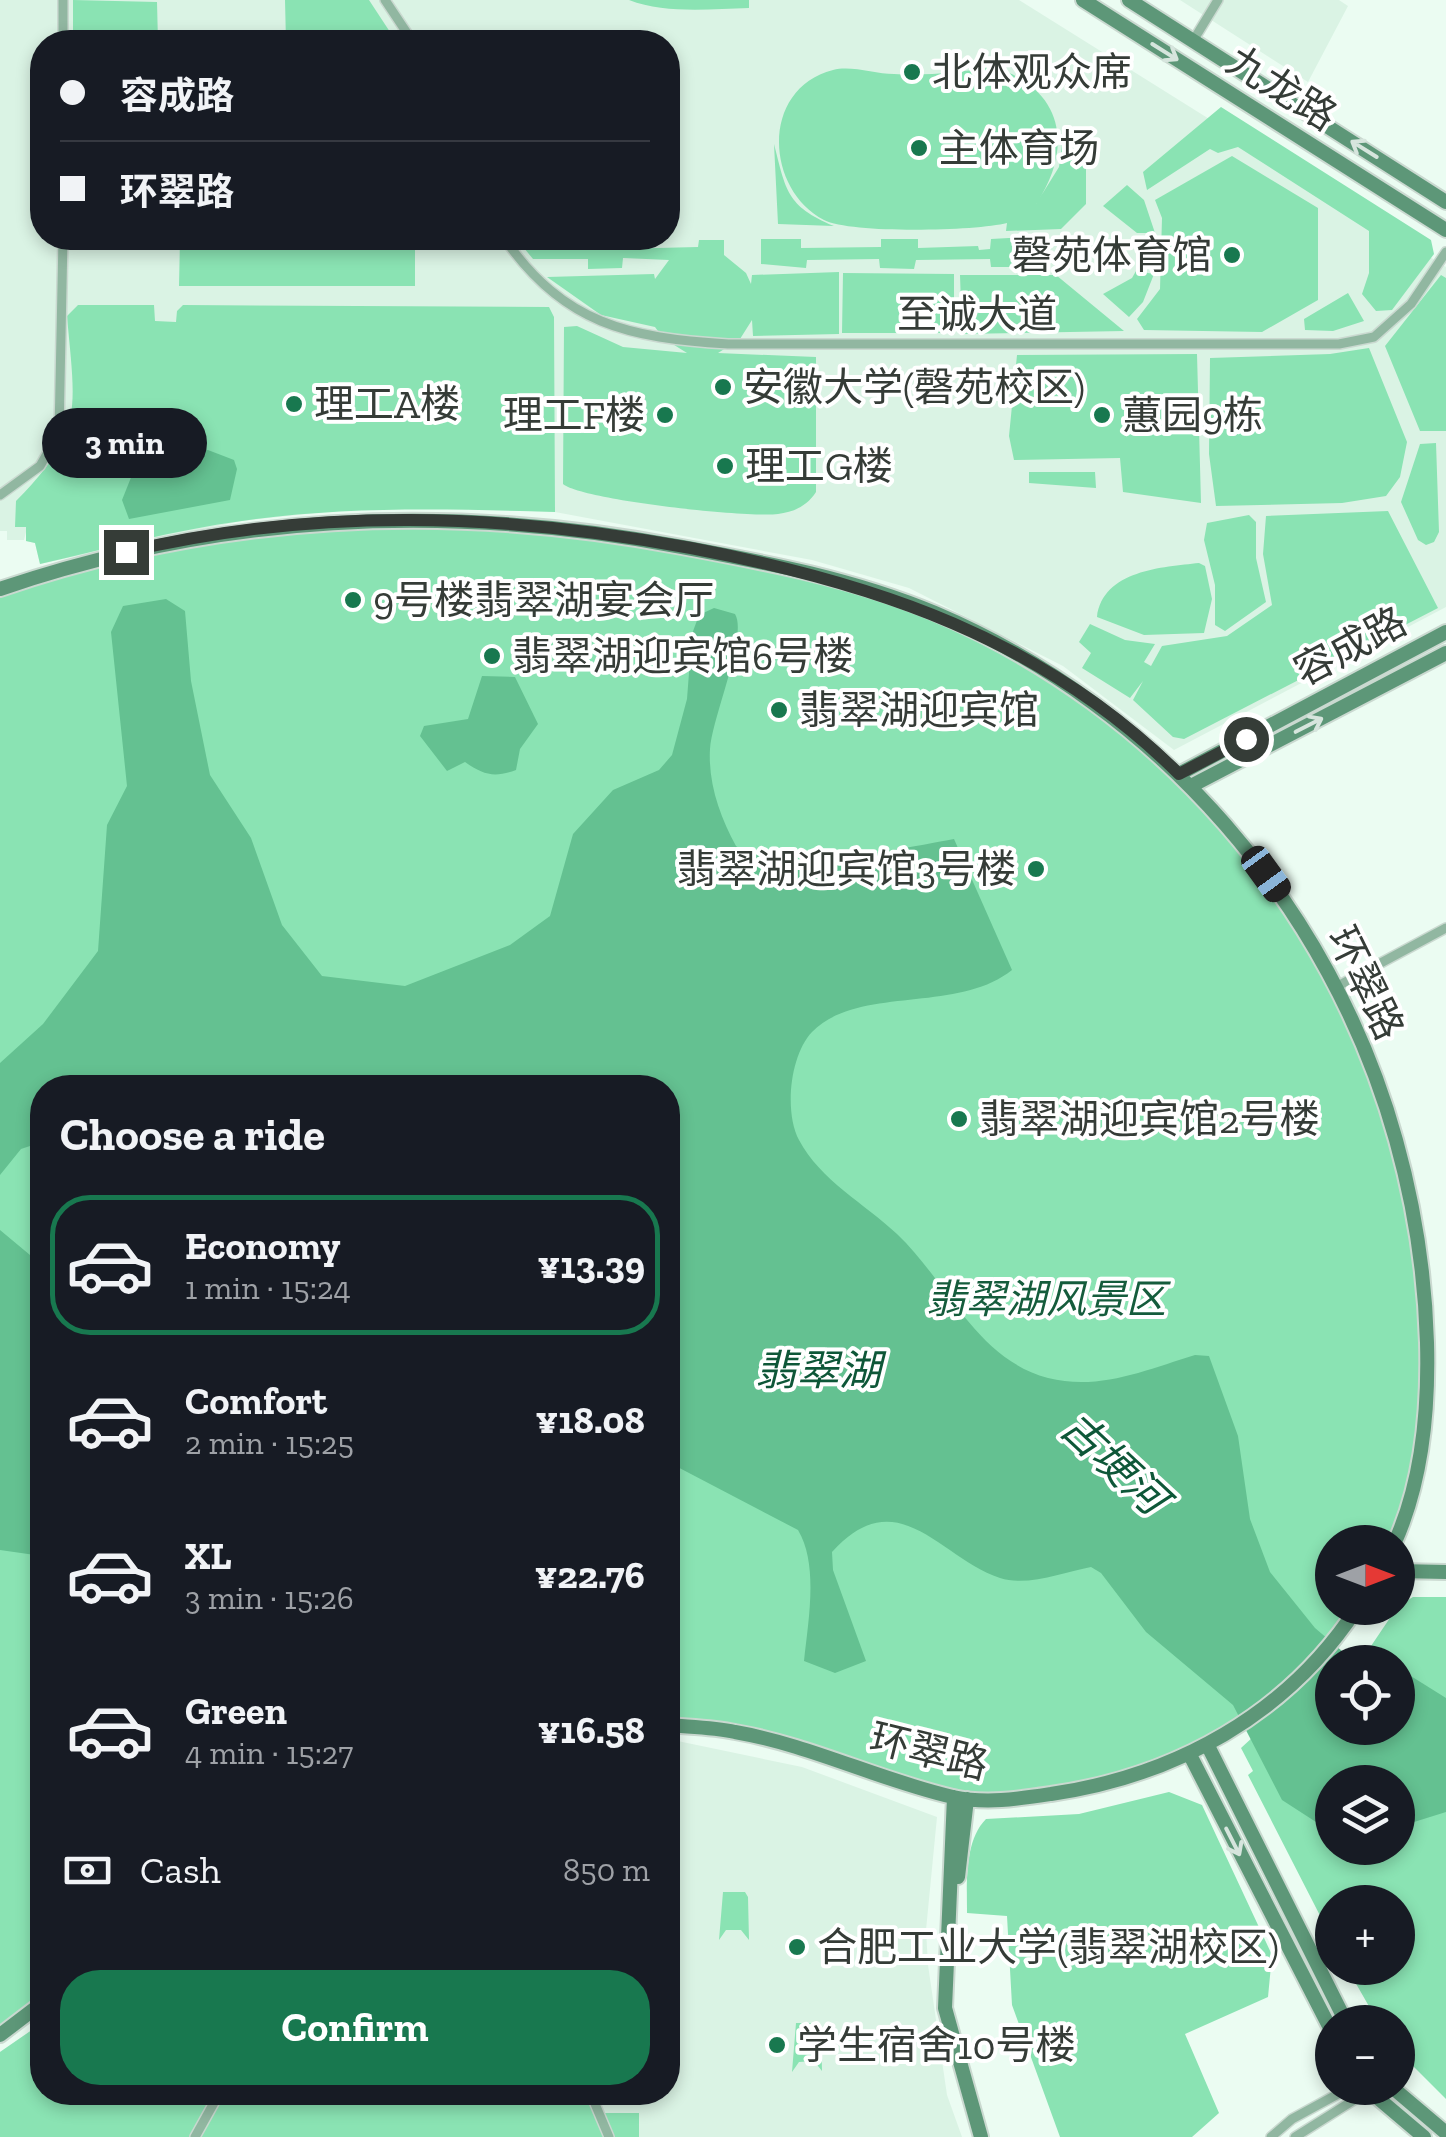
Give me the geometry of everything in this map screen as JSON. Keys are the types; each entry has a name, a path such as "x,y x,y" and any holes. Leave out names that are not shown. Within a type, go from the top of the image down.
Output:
{"street":[{"path":"63,0 63,30"},
{"path":"385,0 406,30"},
{"name":"九龙路","path":"1083,0 1446,230"},
{"name":"九龙路","path":"1129,0 1446,202"},
{"path":"1192,40 1218,0"},
{"path":"0,495 40,466 59,433 62,250"},
{"name":"至诚大道","path":"513,250 526,268 570,307 586,315 654,340 728,344 1340,344 1374,338 1411,304 1446,252"},
{"name":"环翠路","path":"0,589 157,545 289,524 446,518 609,533 813,573 936,614 1013,652 1109,712 1191,786 1266,874 1336,987 1366,1052 1395,1135 1421,1270 1426,1376 1421,1440 1412,1494 1401,1525"},
{"name":"容成路","path":"1179,774 1446,632"},
{"name":"容成路","path":"1191,786 1446,653"},
{"path":"1336,987 1446,928"},
{"path":"1415,1571 1446,1572"},
{"name":"环翠路","path":"680,1726 738,1732 960,1798 1000,1802 1102,1787 1208,1746 1282,1694 1347,1625"},
{"path":"1208,1746 1338,2005"},
{"path":"1190,1755 1318,2005"},
{"path":"960,1798 945,2008 981,2137"},
{"path":"960,1798 951,2001 990,2137"},
{"path":"0,2035 30,2012"},
{"path":"194,2137 212,2105"},
{"path":"595,2105 609,2137"},
{"path":"1271,2137 1318,2105"},
{"path":"1295,2137 1345,2105"},
{"path":"1388,2105 1424,2137"},
{"path":"1413,2105 1446,2132"}],"shaded area":[{"name":"安徽大学(磬苑校区)","path":"0,0 1019,0 1446,267 1446,607 1174,750 1063,666 909,588 812,560 555,512 401,507 334,511 241,521 40,564 35,543 26,541 26,532 24,540 7,540 7,531 0,531"},
{"path":"1180,0 1339,0 1348,6 1308,82"},
{"name":"合肥工业大学(翡翠湖校区)","path":"680,1742 802,1767 937,1817 926,1930 928,1965 947,2095 962,2137 0,2137 0,2052 30,2031 30,2105 680,2105"}],"green space":[{"path":"73,0 157,2 158,30 73,30"},
{"path":"285,0 369,0 389,30 286,30"},
{"path":"629,0 749,0 749,8 673,9"},
{"name":"主体育场","path":"993,67 1035,89 1055,122 1055,162 1036,204 1059,167 1064,129 1086,127 1086,204 1061,229 1006,231 1007,223 914,230 860,228 824,220 804,205 790,186 779,140 792,97 809,81 840,69 919,74"},
{"path":"1221,107 1431,240 1434,254 1392,310 1376,311 1362,294 1369,273 1369,231 1238,147 1218,153 1210,149 1147,190 1143,172"},
{"path":"774,144 790,195 806,211 834,226 778,224"},
{"name":"磬苑体育馆","path":"1232,156 1318,208 1318,300 1262,332 1144,330 1137,319 1160,289 1162,218 1155,200"},
{"path":"1127,185 1144,200 1155,233 1137,233 1103,206"},
{"path":"1026,237 1026,249 1018,250 1018,267 991,267 990,259 916,260 914,269 880,268 879,259 807,260 806,268 761,264 761,239 801,239 801,248 881,247 881,239 918,239 918,248 978,246 979,250 990,249 991,239"},
{"path":"699,240 724,240 724,255 746,273 751,284 752,275 839,272 839,334 753,336 752,320 740,339 718,353 816,357 816,492 804,505 789,512 761,515 666,506 600,496 563,484 564,327 577,326 623,347 687,353 663,338 655,327 601,315 547,277 654,274 655,279 669,260 623,258 622,268 588,269 588,259 533,259 526,250 698,247"},
{"path":"180,250 415,250 415,286 179,286"},
{"path":"1136,271 1154,274 1143,302 1129,317 1103,294 1132,278"},
{"path":"843,273 954,274 954,333 842,333"},
{"path":"960,275 1056,275 1124,331 962,334"},
{"path":"1441,275 1446,278 1446,431 1420,431 1385,346"},
{"path":"1348,293 1364,321 1333,331 1305,330 1304,319"},
{"path":"78,305 154,305 155,321 176,322 177,311 183,305 549,307 554,317 555,512 398,510 281,516 191,529 40,564 35,543 26,541 26,527 15,527 16,501 54,456 65,436 73,397 67,316"},
{"path":"1369,348 1407,442 1400,477 1386,496 1342,503 1216,506 1209,454 1210,358 1330,354"},
{"path":"1197,354 1201,503 1123,492 1120,458 1014,460 1009,436 1017,355"},
{"path":"1436,443 1439,532 1434,542 1426,545 1418,540 1401,502 1420,444"},
{"path":"1029,472 1095,472 1096,488 1029,483"},
{"path":"1388,511 1438,608 1184,739 1173,737 1133,700 1143,681 1130,698 1082,668 1091,653 1079,642 1090,624 1125,640 1155,644 1144,662 1151,666 1162,646 1227,636 1272,605 1263,554 1266,516"},
{"path":"1249,515 1256,522 1256,558 1266,602 1225,631 1215,625 1215,585 1204,540 1207,523"},
{"name":"翡翠湖风景区","path":"493,520 784,566 967,628 1155,750 1302,927 1389,1116 1424,1296 1421,1440 1399,1525 1315,1525 1315,1625 1342,1625 1325,1645 1315,1645 1315,1657 1282,1695 1138,1777 967,1799 797,1747 680,1727 680,1075 30,1075 30,2012 0,2035 0,589 214,534"},
{"path":"1199,563 1205,566 1212,599 1204,633 1144,635 1097,617 1110,589 1122,580 1152,569"},
{"path":"1415,1597 1446,1597 1446,2099 1415,2068 1415,2005 1368,2005 1357,1985 1415,1985 1415,1885 1315,1885 1315,1906 1248,1775 1253,1771 1241,1748 1315,1680 1315,1745 1415,1745 1415,1645 1372,1645 1385,1625 1415,1625"},
{"path":"1169,1792 1202,1805 1272,1955 1268,1997 1185,2034 1219,2113 1192,2137 1060,2137 1012,2005 1007,1916 967,1913 968,1863 974,1839 986,1819 1079,1814"},
{"path":"723,1892 745,1892 748,1897 749,1940 741,1930 726,1930 719,1940"},
{"path":"796,2023 818,2023 821,2028 822,2071 814,2061 799,2062 792,2072"},
{"path":"30,2031 30,2105 599,2105 604,2113 639,2113 639,2137 0,2137 0,2052"}],"water":[{"path":"161,447 184,455 208,450 234,460 237,469 230,500 129,519 122,500 138,460"},
{"name":"翡翠湖","path":"166,599 185,611 191,681 210,775 251,838 282,925 322,976 405,986 510,945 550,916 573,834 613,790 659,770 672,755 687,699 692,634 699,615 714,608 735,614 737,640 712,735 710,762 716,799 736,846 754,854 809,859 954,839 1012,970 964,992 855,1009 812,1032 799,1055 792,1084 792,1115 799,1140 831,1179 915,1253 982,1336 1023,1368 1048,1378 1086,1382 1122,1377 1195,1355 1209,1356 1238,1436 1250,1519 1270,1572 1315,1628 1335,1645 1315,1645 1315,1745 1415,1745 1415,1679 1446,1698 1446,1812 1415,1822 1415,1765 1315,1765 1315,1821 1282,1800 1233,1705 1146,1632 1101,1573 1091,1567 1034,1580 1000,1578 919,1530 899,1523 878,1523 856,1531 832,1552 833,1570 866,1661 835,1673 804,1661 810,1577 798,1530 680,1468 680,1075 30,1075 30,1146 21,1149 0,1175 0,1063 43,1024 98,951 107,825 127,786 111,632 123,606"},
{"path":"482,676 515,677 538,724 520,749 516,770 489,774 465,762 447,771 420,736 424,726 468,719"},
{"path":"0,1230 30,1255 30,1554 0,1550"}],"place":[{"name":"北体观众席","path":"912,72"},
{"name":"主体育场","path":"919,148"},
{"name":"磬苑体育馆","path":"1232,255"},
{"name":"安徽大学(磬苑校区)","path":"723,387"},
{"name":"理工A楼","path":"294,404"},
{"name":"理工F楼","path":"665,415"},
{"name":"蕙园9栋","path":"1102,415"},
{"name":"理工G楼","path":"725,466"},
{"name":"9号楼翡翠湖宴会厅","path":"353,600"},
{"name":"翡翠湖迎宾馆6号楼","path":"492,656"},
{"name":"翡翠湖迎宾馆","path":"779,710"},
{"name":"翡翠湖迎宾馆3号楼","path":"1036,869"},
{"name":"翡翠湖迎宾馆2号楼","path":"959,1119"},
{"name":"合肥工业大学(翡翠湖校区)","path":"797,1947"},
{"name":"学生宿舍10号楼","path":"777,2045"}],"route":[{"path":"126,552 237,531 375,518 493,520 609,533 813,573 936,614 1013,652 1109,712 1179,774 1246,739"}],"water label":[{"name":"古埂河","path":"1114,1463"}]}
